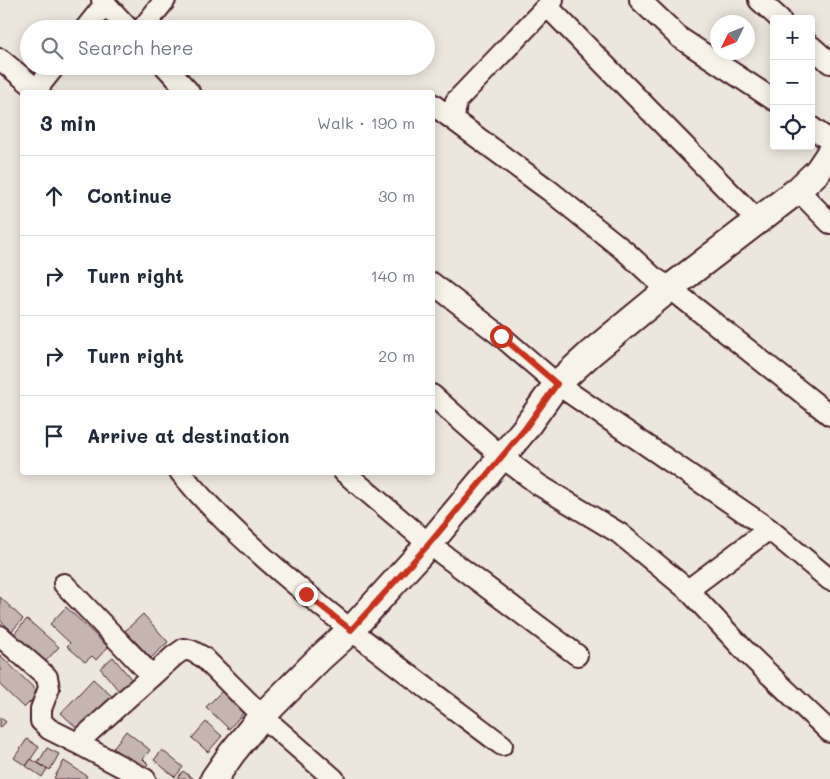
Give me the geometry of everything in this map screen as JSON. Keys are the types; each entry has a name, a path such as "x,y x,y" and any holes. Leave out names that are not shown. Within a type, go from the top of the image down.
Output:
{"main road":[{"path":"214,779 262,716 351,630 429,544 524,430 557,384 591,353 670,288 798,190 818,171 830,153"}],"street":[{"path":"149,20 165,0"},
{"path":"640,0 680,38 770,97"},
{"path":"759,0 776,15"},
{"path":"91,20 104,2 121,20"},
{"path":"758,221 550,3 456,101 443,111 550,191 654,277 830,415"},
{"path":"815,50 830,63"},
{"path":"0,59 20,74"},
{"path":"21,75 37,90"},
{"path":"39,90 49,75"},
{"path":"173,75 187,90"},
{"path":"815,130 830,141"},
{"path":"798,190 830,223"},
{"path":"435,285 501,336 557,384 769,529 830,580"},
{"path":"435,398 502,457 539,485 620,533 688,590 747,653 830,732"},
{"path":"182,475 197,493 238,534 306,594 502,745"},
{"path":"348,475 429,544 577,655"},
{"path":"688,590 769,529"},
{"path":"64,584 152,676"},
{"path":"0,636 47,677 49,688 41,709 41,721 49,729 145,779"},
{"path":"77,743 184,649 203,657 262,716 334,779"}],"building":[{"path":"0,597 23,619 12,631 0,620"},
{"path":"66,607 108,647 96,660 92,656 85,662 67,646 70,643 50,624"},
{"path":"143,614 168,642 151,658 125,631"},
{"path":"27,619 59,647 44,663 13,635"},
{"path":"0,655 39,693 24,708 0,685"},
{"path":"113,657 137,686 124,697 100,668"},
{"path":"93,679 115,699 82,733 61,713"},
{"path":"222,691 244,712 229,729 206,707"},
{"path":"0,717 6,722 0,728"},
{"path":"206,722 222,736 208,752 192,738"},
{"path":"126,731 150,750 143,759 148,764 143,771 113,748"},
{"path":"27,739 39,747 26,766 14,758"},
{"path":"47,748 59,754 50,770 38,763"},
{"path":"162,750 183,767 175,777 154,760"},
{"path":"31,759 47,769 42,777 26,766"},
{"path":"64,761 87,776 85,779 54,778"},
{"path":"183,771 194,779 177,779"}],"route":[{"path":"306,594 351,630 429,544 524,430 557,384 501,336"}]}
